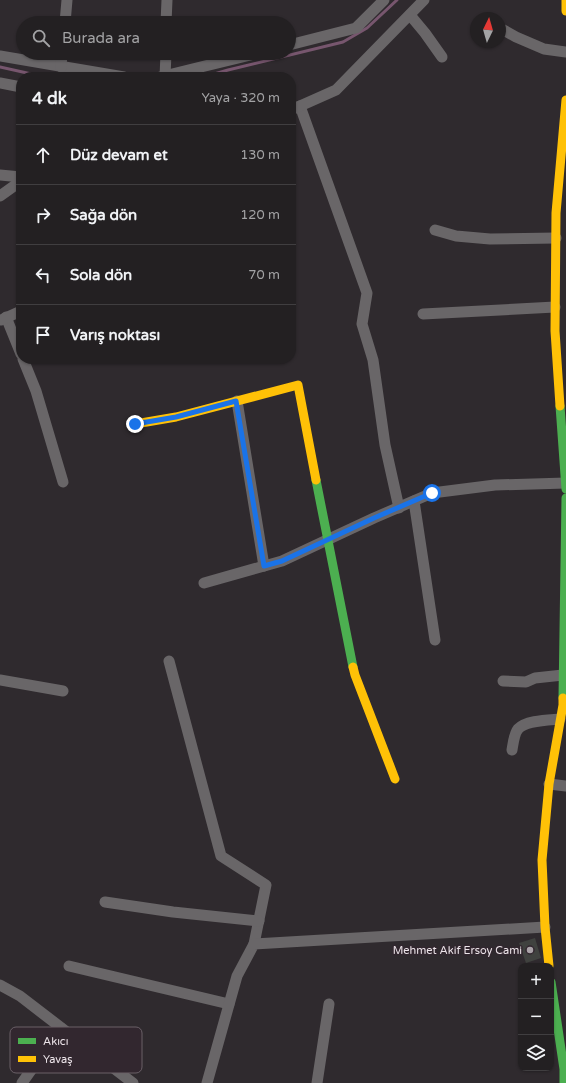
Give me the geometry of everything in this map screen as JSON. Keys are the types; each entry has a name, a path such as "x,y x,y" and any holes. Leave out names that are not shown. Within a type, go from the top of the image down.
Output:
{"street":[{"path":"66,16 67,0"},
{"path":"166,16 167,0"},
{"path":"296,43 356,28 384,0"},
{"path":"399,508 385,445 373,360 362,324 367,293 296,108 336,90 424,0"},
{"path":"566,0 566,11"},
{"path":"410,15 442,57"},
{"path":"506,32 516,38 544,49 566,52"},
{"path":"0,56 16,59"},
{"path":"24,60 95,72"},
{"path":"61,60 61,66"},
{"path":"165,72 166,60"},
{"path":"181,72 230,60"},
{"path":"0,83 16,86"},
{"path":"566,100 556,213 555,308 555,331 566,489"},
{"path":"0,175 16,177"},
{"path":"0,196 16,185"},
{"path":"435,230 456,236 490,239 556,238"},
{"path":"424,314 555,308"},
{"path":"16,313 3,319 16,344"},
{"path":"25,364 36,391 63,482"},
{"path":"135,424 176,417 298,385 327,540 355,675 395,779"},
{"path":"236,401 264,566"},
{"path":"204,583 282,561 432,493 495,485 566,483"},
{"path":"549,963 545,927 542,860 548,784 563,705 566,498"},
{"path":"414,501 435,640"},
{"path":"168,661 221,856 266,886 254,944 237,976 207,1083"},
{"path":"503,681 526,682 535,678 563,675"},
{"path":"0,680 63,690"},
{"path":"512,750 519,728 531,722 560,719"},
{"path":"548,784 566,786"},
{"path":"104,902 172,912 258,921"},
{"path":"254,944 545,927"},
{"path":"69,966 229,1004"},
{"path":"0,985 20,996 59,1027"},
{"path":"554,999 564,1069 564,1083"},
{"path":"317,1083 329,1004"},
{"path":"22,1083 29,1073"},
{"path":"120,1073 133,1083"}],"building":[{"name":"Mehmet Akif Ersoy Cami","path":"535,938 541,958 526,963 519,943"}],"waterway":[{"path":"296,53 343,42 367,28 397,0"},
{"path":"221,72 269,60"},
{"path":"0,67 22,72"}],"traffic: fast":[{"path":"560,406 566,489"},
{"path":"316,480 353,667"},
{"path":"563,698 566,498"},
{"path":"554,999 564,1069 564,1083"}],"traffic: slow":[{"path":"566,0 566,11"},
{"path":"560,406 555,331 556,213 566,100"},
{"path":"135,424 176,417 298,385 316,480"},
{"path":"353,667 395,779"},
{"path":"549,963 545,927 542,860 549,784 563,698"}],"place":[{"name":"Mehmet Akif Ersoy Cami","path":"530,950"}],"route":[{"path":"135,424 176,417 236,401 264,566 282,561 432,493"}]}
